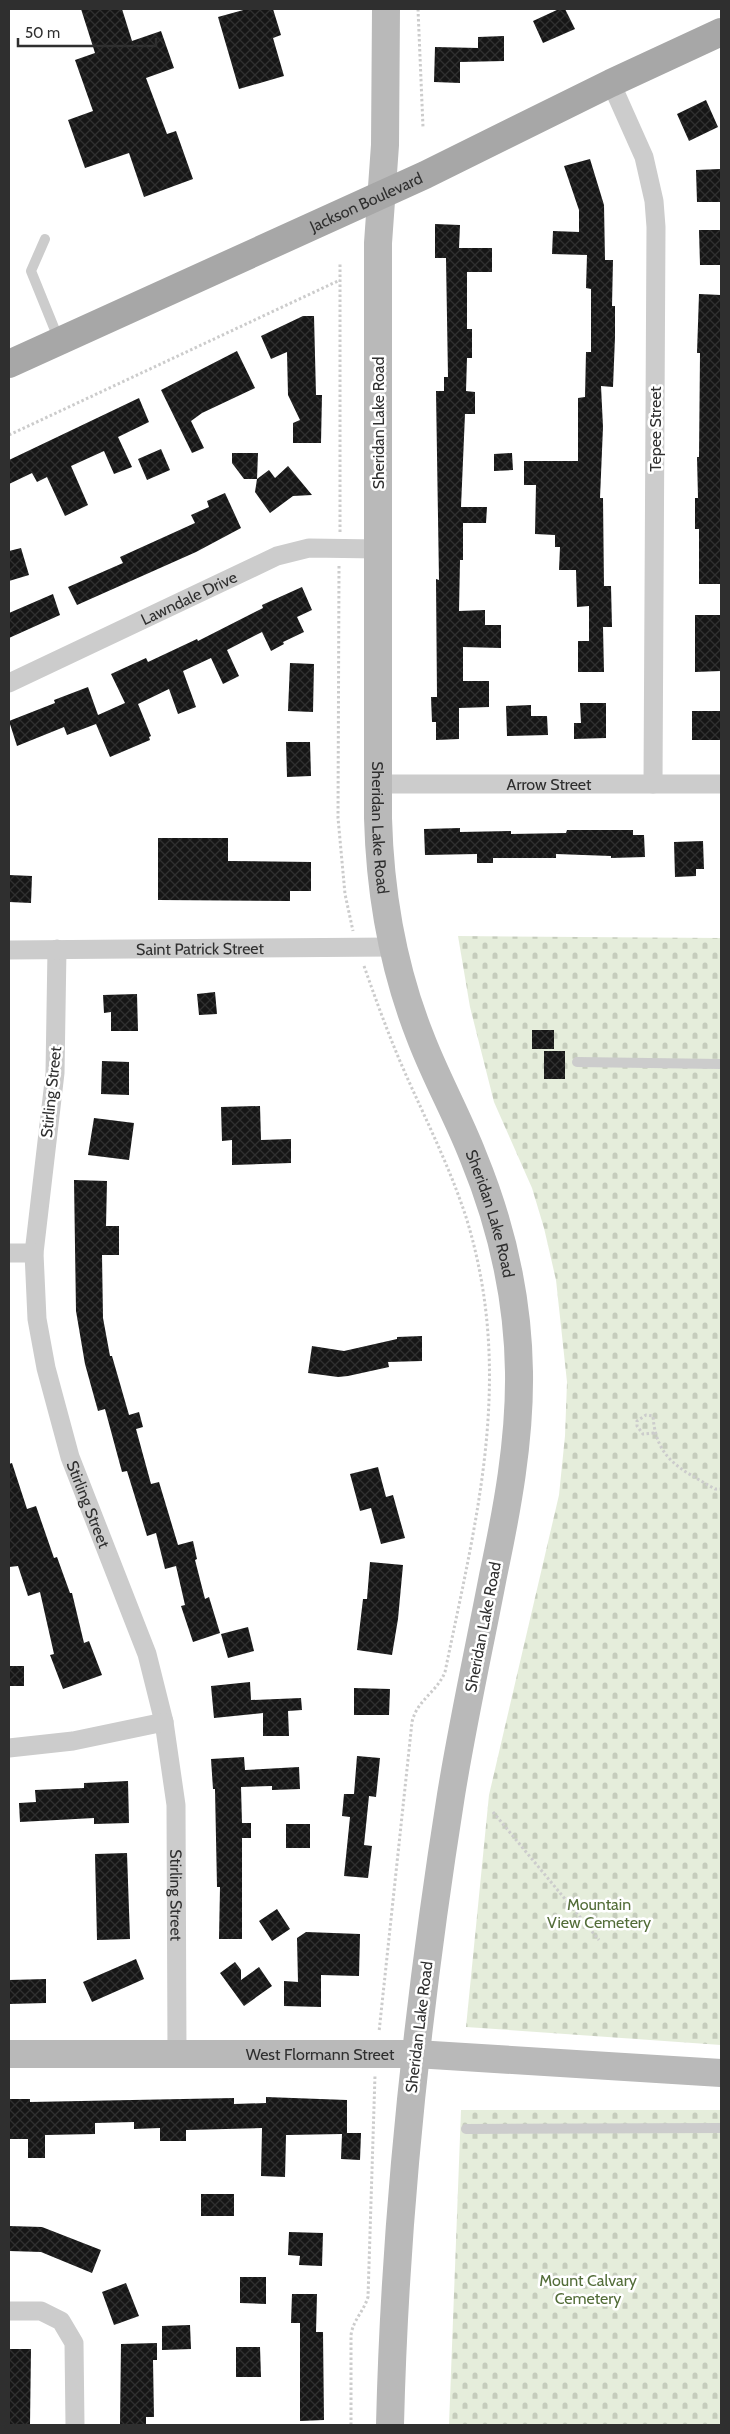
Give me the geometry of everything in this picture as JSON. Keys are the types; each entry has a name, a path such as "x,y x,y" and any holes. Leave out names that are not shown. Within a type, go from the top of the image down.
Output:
{"main road":[{"name":"Sheridan Lake Road","path":"386,9 382,193 378,243 378,784 381,878 393,947 419,1035 471,1151 500,1234 514,1313 519,1372 519,1402 512,1467 501,1537 452,1793 416,2054 403,2176 390,2425"},
{"name":"Jackson Boulevard","path":"9,364 425,175 611,83 721,32"},
{"name":"West Flormann Street","path":"9,2054 416,2054 721,2073"}],"street":[{"name":"Tepee Street","path":"611,83 644,157 654,201 656,227 653,784"},
{"name":"Lawndale Drive","path":"9,683 277,556 309,548 378,549"},
{"name":"Arrow Street","path":"378,784 721,784"},
{"name":"Saint Patrick Street","path":"9,950 393,947"},
{"name":"Stirling Street","path":"58,949 55,1073 34,1252 37,1319 56,1412 70,1457 147,1654 164,1722 176,1805 177,2053"},
{"path":"9,1253 34,1252"},
{"path":"9,1748 73,1741 164,1722"},
{"path":"9,2311 41,2311 60,2321 74,2343 75,2425"}],"lane":[{"path":"45,239 31,271 59,340"},
{"path":"577,1062 721,1064"},
{"path":"466,2130 721,2128"}],"path":[{"path":"418,9 423,127"},
{"path":"340,262 338,818 345,894 357,947 383,1022 445,1162 466,1217 482,1288 491,1373 485,1463 474,1532 445,1672 436,1688 418,1704 412,1722 376,2053 368,2297 366,2305 352,2327 351,2335 351,2425"},
{"path":"9,435 340,280"},
{"path":"654,1433 643,1434 637,1426 637,1421 646,1416 653,1416 654,1433 658,1444 668,1457 715,1489 721,1489"},
{"path":"493,1812 599,1940"}],"green space":[{"name":"Mountain View Cemetery","path":"458,936 721,938 721,2045 466,2027 489,1795 559,1495 565,1436 567,1382 556,1280 544,1228 532,1188 494,1102 470,1007"},
{"name":"Mount Calvary Cemetery","path":"461,2110 721,2110 721,2425 449,2425"}],"building":[{"path":"81,9 122,9 132,41 161,31 174,68 146,78 167,134 176,131 193,179 144,197 129,153 85,168 68,120 93,111 75,60 95,53"},
{"path":"247,9 273,9 281,35 273,38 284,76 239,89 218,17"},
{"path":"559,9 565,9 575,29 543,43 533,21"},
{"path":"504,36 504,61 460,62 460,83 434,82 435,47 478,48 478,37"},
{"path":"706,100 718,127 689,141 677,114"},
{"path":"590,159 604,205 605,260 613,260 612,306 615,306 613,387 601,386 603,427 600,498 603,498 604,586 611,586 612,627 603,627 604,672 578,672 578,641 589,641 589,606 577,607 576,570 559,570 560,547 555,547 555,535 535,534 536,485 524,485 524,461 578,461 578,398 585,397 586,352 591,352 591,289 586,288 587,255 552,254 553,231 579,232 579,210 564,166"},
{"path":"720,169 721,202 697,202 696,170"},
{"path":"435,224 460,225 459,248 492,248 492,272 467,272 467,329 472,329 472,358 467,358 466,391 475,392 475,414 465,414 461,507 487,507 486,523 463,523 463,560 460,560 459,611 485,610 485,625 501,625 501,648 463,647 463,681 489,681 489,707 459,708 459,739 436,740 436,722 432,722 431,697 437,697 436,579 439,580 436,391 444,391 444,377 448,377 446,258 435,258"},
{"path":"699,230 721,230 721,265 700,265"},
{"path":"699,294 721,295 721,584 699,584 699,529 695,529 695,498 698,498 697,457 699,457 700,353 697,353"},
{"path":"303,316 314,316 316,395 322,395 321,443 293,443 293,423 300,420 288,395 287,352 271,359 261,336"},
{"path":"237,351 255,388 202,413 191,421 204,448 192,453 161,390"},
{"path":"139,398 149,422 118,437 132,467 114,474 104,451 71,466 88,505 65,516 47,477 37,482 32,473 9,484 9,460"},
{"path":"161,449 170,470 147,480 138,459"},
{"path":"232,453 258,453 257,479 244,479 232,463"},
{"path":"512,453 513,470 494,471 494,454"},
{"path":"288,466 312,495 293,496 270,513 255,492 257,479 269,470 275,478"},
{"path":"225,493 241,528 196,552 77,605 68,587 123,563 120,557 195,523 191,515 209,507 207,501"},
{"path":"21,548 29,575 9,581 9,551"},
{"path":"302,587 312,610 297,617 304,632 283,642 284,644 271,651 262,632 227,650 239,676 223,684 211,658 183,671 196,707 178,714 169,689 138,704 151,736 149,737 150,740 110,757 96,724 67,735 64,727 17,746 9,721 55,703 54,700 88,687 98,715 125,703 111,674 146,658 148,662 197,639 198,641 263,608 262,605"},
{"path":"53,594 60,615 9,638 9,613"},
{"path":"695,615 721,615 721,671 695,672"},
{"path":"290,663 314,664 313,712 288,711"},
{"path":"580,703 606,703 606,738 574,739 574,723 581,723"},
{"path":"531,705 531,716 547,716 548,735 507,736 506,706"},
{"path":"692,711 721,711 721,740 692,740"},
{"path":"286,742 310,742 311,776 287,777"},
{"path":"460,828 460,832 511,831 511,834 566,833 567,830 633,830 633,835 644,835 645,857 611,858 611,856 556,854 556,858 493,858 493,863 477,863 477,854 425,855 424,829"},
{"path":"158,838 228,838 228,861 311,862 311,891 290,891 290,901 158,900"},
{"path":"703,841 704,869 696,869 696,876 675,877 674,842"},
{"path":"9,875 32,876 31,903 9,902"},
{"path":"215,992 217,1014 199,1015 197,994"},
{"path":"137,994 138,1031 111,1031 111,1012 104,1013 103,995"},
{"path":"532,1030 554,1030 554,1049 532,1049"},
{"path":"544,1051 565,1051 565,1079 544,1079"},
{"path":"102,1061 129,1062 129,1095 101,1094"},
{"path":"260,1106 261,1140 291,1139 291,1163 232,1165 232,1140 222,1141 221,1107"},
{"path":"94,1118 134,1123 129,1160 88,1155"},
{"path":"74,1180 107,1181 106,1226 119,1226 119,1255 102,1255 103,1318 110,1356 112,1356 129,1415 139,1412 143,1427 136,1429 151,1484 159,1482 178,1545 193,1541 197,1559 195,1560 205,1599 209,1597 220,1633 193,1642 181,1606 185,1605 176,1566 165,1569 156,1533 147,1536 127,1471 122,1472 105,1409 98,1411 85,1364 76,1311"},
{"path":"422,1336 422,1361 388,1362 389,1367 348,1376 338,1377 308,1373 312,1346 344,1351 397,1339 397,1337"},
{"path":"12,1463 27,1509 36,1506 54,1558 57,1557 70,1593 72,1593 84,1643 89,1641 102,1675 63,1689 50,1655 54,1654 40,1592 28,1596 18,1566 9,1567 9,1464"},
{"path":"378,1467 386,1497 393,1495 405,1538 381,1544 371,1508 360,1511 350,1474"},
{"path":"370,1562 403,1565 398,1619 392,1655 357,1650 363,1599 367,1599"},
{"path":"248,1627 254,1651 228,1658 221,1634"},
{"path":"9,1666 24,1666 24,1686 9,1686"},
{"path":"250,1682 251,1700 301,1698 302,1710 288,1711 289,1736 263,1736 263,1713 214,1718 211,1686"},
{"path":"354,1688 390,1689 389,1715 354,1715"},
{"path":"357,1756 380,1758 376,1797 369,1796 364,1845 372,1846 368,1878 344,1876 350,1817 342,1816 344,1794 354,1794"},
{"path":"244,1757 245,1770 299,1767 300,1789 272,1790 272,1786 241,1787 242,1823 251,1823 251,1838 242,1838 242,1939 219,1939 220,1887 217,1887 215,1789 213,1789 211,1759"},
{"path":"128,1781 129,1823 94,1824 94,1818 20,1822 19,1803 36,1802 35,1790 84,1788 84,1783"},
{"path":"286,1824 310,1824 310,1848 286,1848"},
{"path":"127,1853 130,1939 97,1940 95,1854"},
{"path":"277,1909 290,1929 272,1941 259,1921"},
{"path":"306,1932 360,1934 359,1976 321,1975 321,2007 284,2006 284,1981 298,1982 297,1938"},
{"path":"136,1959 144,1979 92,2002 83,1982"},
{"path":"235,1962 241,1970 241,1980 259,1967 272,1986 244,2006 220,1973"},
{"path":"46,1979 46,2003 9,2004 9,1980"},
{"path":"266,2097 347,2100 347,2133 361,2133 360,2160 341,2159 342,2134 286,2135 285,2177 261,2176 262,2128 186,2130 186,2141 160,2141 160,2128 134,2129 134,2122 95,2123 95,2134 45,2135 45,2158 28,2158 28,2139 9,2139 9,2099 30,2099 30,2102 234,2098 234,2104 266,2103"},
{"path":"201,2194 234,2194 234,2216 201,2216"},
{"path":"9,2226 42,2227 101,2250 92,2273 41,2252 9,2251"},
{"path":"289,2232 323,2233 322,2266 299,2265 300,2256 288,2255"},
{"path":"240,2277 266,2277 266,2304 240,2303"},
{"path":"126,2283 139,2316 114,2325 102,2292"},
{"path":"292,2294 317,2294 316,2332 323,2332 324,2420 300,2421 300,2323 291,2323"},
{"path":"190,2325 191,2349 162,2350 162,2326"},
{"path":"157,2343 157,2360 153,2360 154,2417 146,2417 146,2425 120,2425 121,2344"},
{"path":"236,2347 260,2347 261,2377 236,2377"},
{"path":"9,2349 31,2349 30,2425 9,2425"}]}
